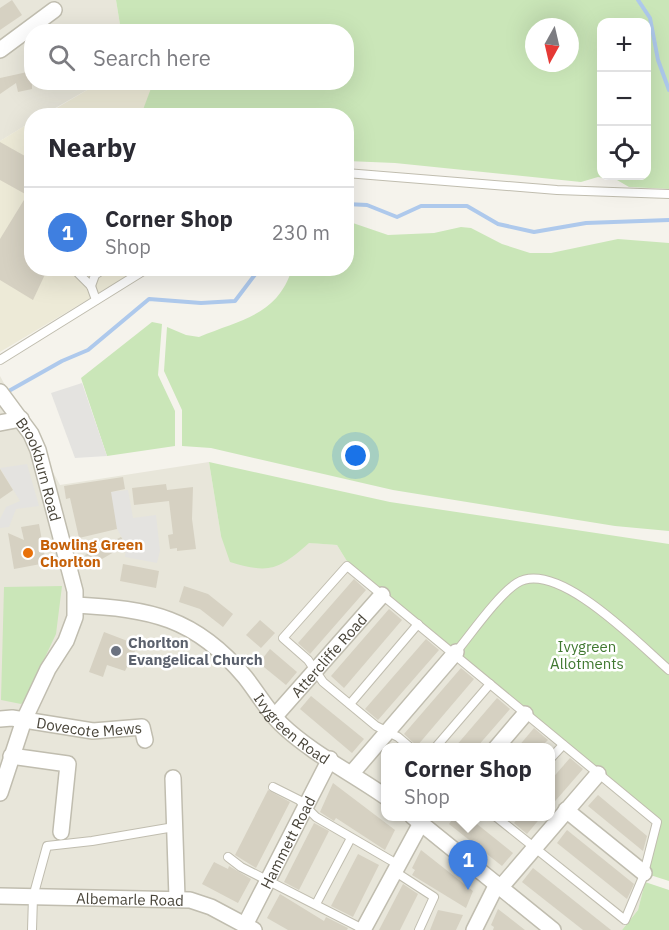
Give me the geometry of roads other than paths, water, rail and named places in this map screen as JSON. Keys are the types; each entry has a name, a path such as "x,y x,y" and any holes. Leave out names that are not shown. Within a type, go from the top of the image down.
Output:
{"street":[{"path":"34,24 58,5"},
{"path":"0,50 24,31"},
{"name":"Brookburn Road","path":"0,793 24,720 48,669 71,629 76,605 43,465 32,434 4,396"},
{"path":"0,423 21,418"},
{"name":"Attercliffe Road","path":"275,717 382,595"},
{"name":"Ivygreen Road","path":"76,605 141,611 186,626 209,641 234,664 275,717 288,729 381,793"},
{"path":"352,773 455,654"},
{"path":"500,743 525,714"},
{"path":"0,719 24,720"},
{"name":"Dovecote Mews","path":"24,720 93,731 142,727 145,740"},
{"path":"11,756 68,764 61,832"},
{"name":"Hammett Road","path":"249,928 267,880 330,759"},
{"path":"474,930 499,885 598,774"},
{"path":"173,778 177,898"},
{"path":"566,810 644,873"},
{"path":"363,930 395,868 425,821 553,930"},
{"name":"Albemarle Road","path":"0,896 177,898 211,907 249,928"}],"lane":[{"path":"354,174 557,190 669,194"},
{"path":"81,276 91,286 96,300"},
{"path":"91,286 95,276"},
{"path":"0,360 135,276"},
{"path":"405,743 376,726 323,682 308,660 283,638 347,566 657,822 644,873 625,920 533,848 503,821"},
{"path":"455,654 509,589 522,581 532,579 561,585 588,600 669,670"},
{"path":"350,704 418,624"},
{"path":"438,743 490,684"},
{"path":"555,754 563,745"},
{"path":"273,787 299,800 316,817 351,838 435,897 419,930"},
{"path":"32,930 33,897 46,846 92,842 174,827"},
{"path":"316,904 351,838"},
{"path":"228,857 363,930"}],"waterway":[{"path":"638,0 650,18 658,60 669,90"},
{"path":"354,204 367,205 397,217 421,206 467,206 498,224 534,232 586,223 669,220"},
{"path":"7,392 62,361 88,350 149,299 201,303 235,301 254,276"}],"place":[{"name":"Bowling Green Chorlton","path":"28,553"},
{"name":"Chorlton Evangelical Church","path":"116,651"},
{"name":"Corner Shop","path":"468,890"}],"park label":[{"name":"Ivygreen Allotments","path":"587,654"}]}
